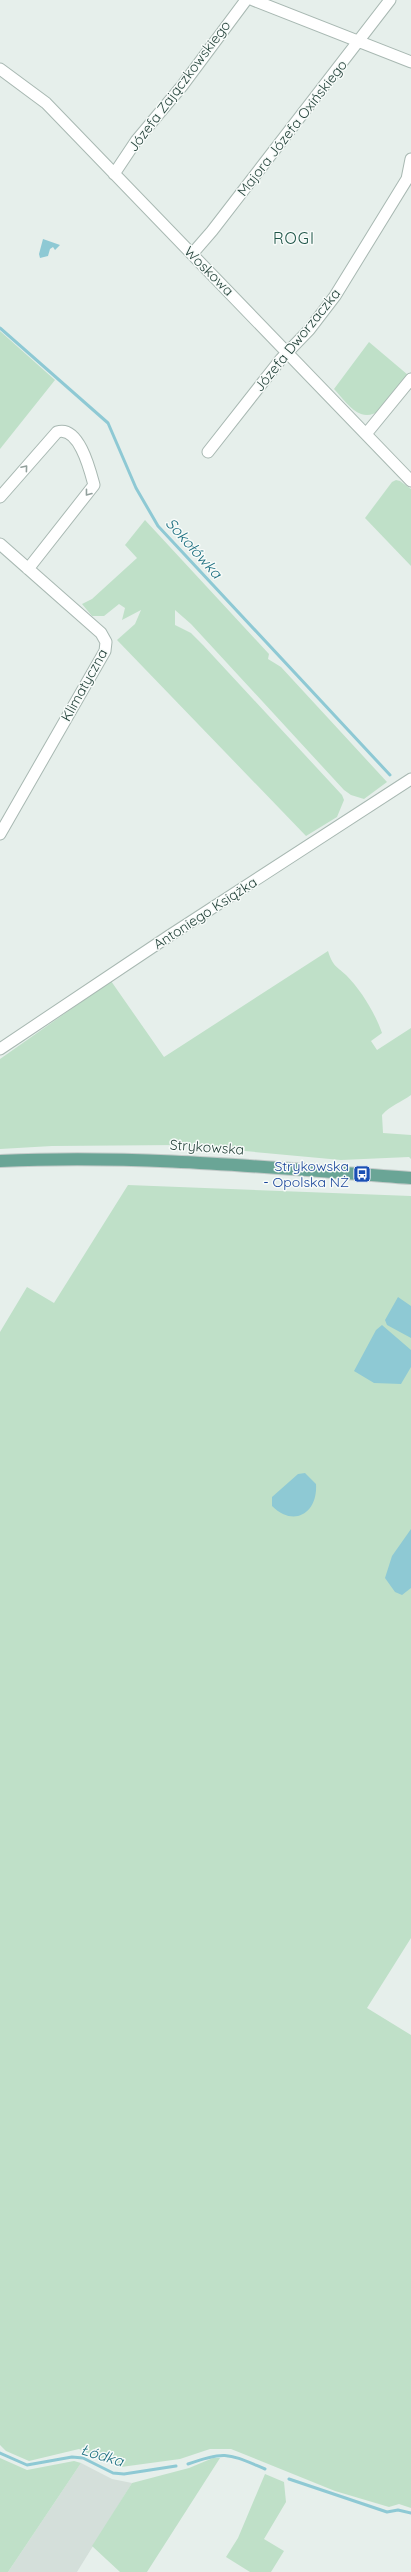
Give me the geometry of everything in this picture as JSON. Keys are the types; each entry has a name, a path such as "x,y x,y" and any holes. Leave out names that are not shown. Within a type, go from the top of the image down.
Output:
{"main road":[{"name":"Strykowska","path":"0,1161 79,1158 152,1159 411,1178"}],"street":[{"name":"Józefa Zajączkowskiego","path":"114,174 136,141 182,86 246,0"},
{"path":"253,0 411,62"},
{"name":"Majora Józefa Oxińskiego","path":"192,254 212,231 390,0"},
{"name":"Woskowa","path":"0,69 46,103 411,481"},
{"name":"Józefa Dworzaczka","path":"208,452 288,352 313,325 335,296 407,179 411,159"},
{"path":"366,434 411,379"},
{"path":"0,497 57,432 67,433 79,443 94,485 28,569"},
{"name":"Klimatyczna","path":"0,544 101,633 106,646 0,834"},
{"name":"Antoniego Książka","path":"0,1049 169,936 411,779"}],"shaded area":[{"path":"81,2463 112,2479 132,2483 77,2572 8,2572"}],"green space":[{"path":"0,331 55,380 0,449"},
{"path":"369,342 408,375 389,402 376,413 369,415 361,414 354,410 334,389"},
{"path":"396,480 400,481 411,489 411,566 365,518 392,482"},
{"path":"145,520 269,654 268,659 281,667 387,782 364,799 351,795 344,790 191,624 175,610 175,625 191,633 203,645 342,795 344,800 337,817 306,836 117,640 135,624 141,610 122,620 125,608 119,604 104,616 92,616 82,604 92,599 137,558 125,545"},
{"path":"328,951 333,963 357,988 376,1018 382,1033 371,1041 377,1050 411,1028 411,1095 392,1106 382,1115 383,1133 411,1135 411,1159 409,1157 341,1160 180,1145 52,1146 0,1149 0,1059 111,981 164,1057"},
{"path":"128,1185 411,1196 411,1938 367,2008 411,2035 411,2508 399,2504 389,2507 335,2491 231,2449 210,2449 180,2459 121,2467 79,2449 29,2461 6,2451 0,2445 0,1332 27,1287 54,1303"},
{"path":"0,2458 27,2470 74,2461 81,2463 8,2572 0,2572"},
{"path":"213,2458 220,2458 147,2572 120,2572 92,2546 132,2483 189,2468"},
{"path":"265,2474 284,2482 286,2502 264,2539 284,2551 271,2572 250,2572 226,2557 238,2538"}],"water":[{"path":"43,239 60,245 55,250 53,247 50,249 48,256 40,258 39,254"},
{"path":"398,1297 411,1306 411,1338 387,1325 385,1320"},
{"path":"382,1325 411,1350 411,1367 401,1384 374,1383 354,1371 376,1330"},
{"path":"305,1473 316,1484 316,1494 309,1510 296,1516 288,1516 280,1513 272,1506 272,1497 298,1474"},
{"path":"411,1529 411,1588 402,1595 395,1592 385,1578 392,1556"}],"waterway":[{"name":"Sokołówka","path":"0,328 108,423 136,488 158,526 390,775"},
{"name":"Łódka","path":"0,2453 27,2465 72,2457 83,2458 113,2473 124,2474 176,2466"},
{"name":"Łódka","path":"188,2464 220,2455 235,2457 265,2469"},
{"name":"Łódka","path":"289,2479 387,2512 398,2510 411,2513"}],"place":[{"name":"Strykowska - Opolska NŻ","path":"362,1174"}],"district":[{"name":"ROGI","path":"294,238"}]}
